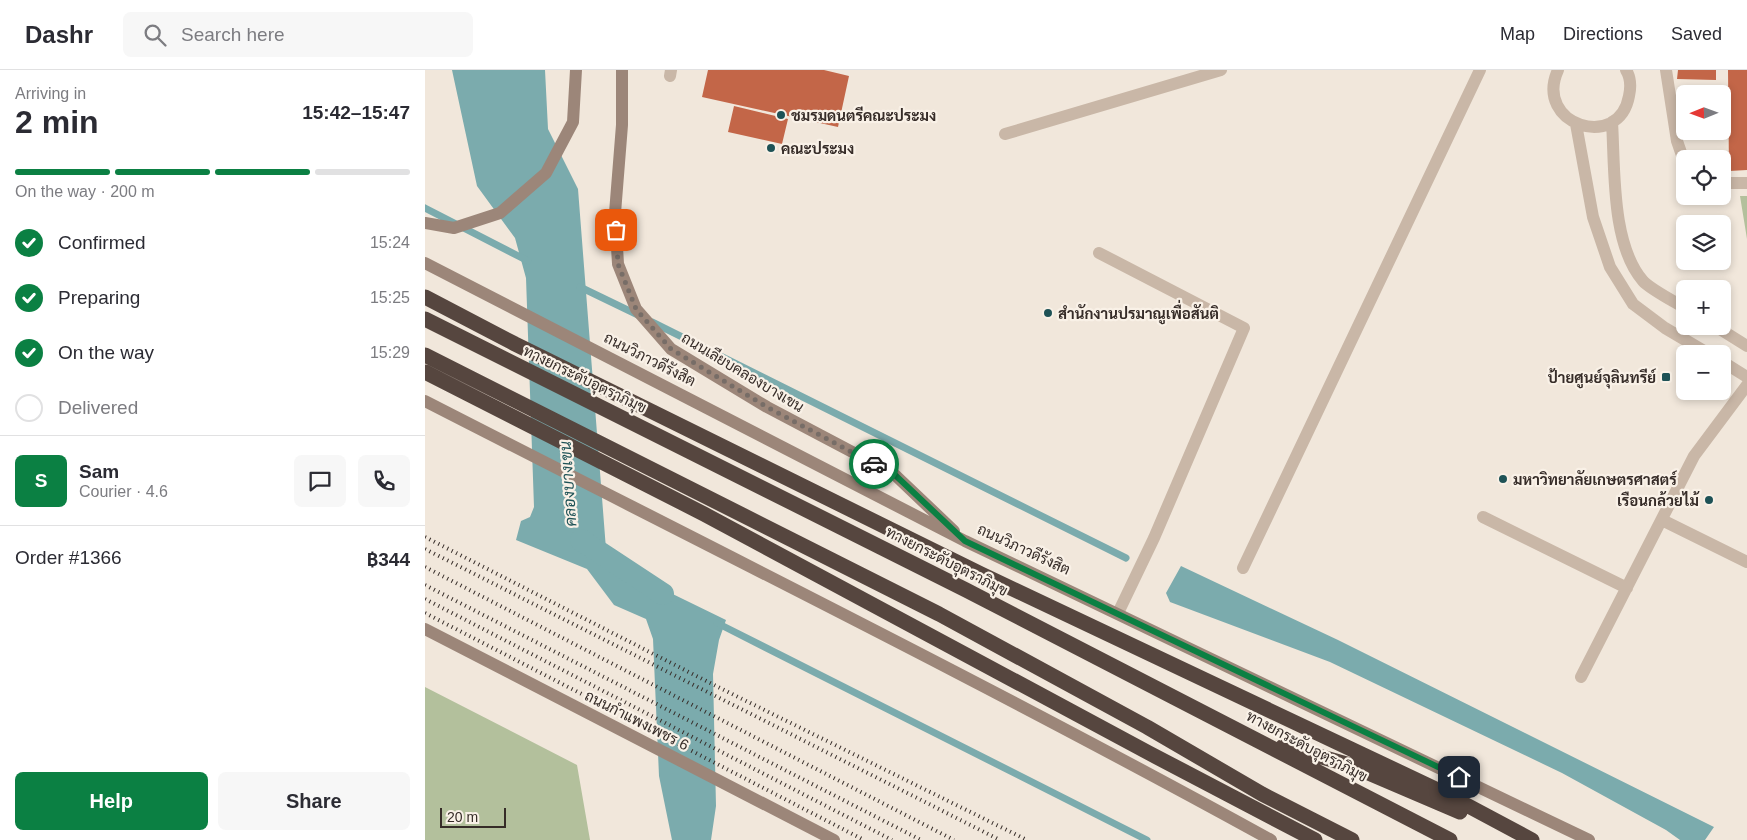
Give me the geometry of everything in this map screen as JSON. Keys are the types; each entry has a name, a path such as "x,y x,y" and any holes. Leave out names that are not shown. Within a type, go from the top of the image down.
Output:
{"highway":[{"path":"425,297 515,344 981,574 1444,793 1532,840"},
{"name":"ทางยกระดับอุตราภิมุข","path":"425,319 957,585 1450,840"},
{"path":"425,355 939,614 1147,727 1338,840"},
{"path":"425,372 713,519 1131,744 1315,840"},
{"path":"1253,737 1350,765 1472,817 1520,840"},
{"path":"1262,794 1352,840"}],"main road":[{"path":"425,223 454,228 501,213 546,174 573,122 576,70"},
{"name":"ถนนเลียบคลองบางเขน","path":"621,70 622,125 615,214 616,239 618,264 636,309 671,349 767,407 894,474 965,541"},
{"name":"ถนนวิภาวดีรังสิต","path":"425,263 965,541 1589,840"},
{"path":"425,401 930,658 1271,840"},
{"name":"ถนนกำแพงเพชร 6","path":"425,629 835,840"}],"lane":[{"path":"1005,134 1221,70"},
{"path":"1243,568 1480,70"},
{"path":"1558,70 1554,78 1554,98 1564,116 1576,124 1586,127 1600,127 1612,122 1621,115 1628,104 1631,87 1626,70"},
{"path":"1666,70 1677,141 1680,150"},
{"path":"1612,122 1618,216 1626,253 1643,282 1676,302"},
{"path":"1576,124 1593,217 1610,267 1633,304 1665,328 1694,345"},
{"path":"1731,183 1747,183"},
{"path":"1099,253 1244,328 1153,538 1118,613"},
{"path":"1729,335 1747,346"},
{"path":"1731,367 1747,376"},
{"path":"1581,677 1695,456 1747,386"},
{"path":"1483,517 1627,588"},
{"path":"1662,520 1747,562"}],"green space":[{"path":"1740,196 1747,196 1747,239"},
{"path":"425,687 577,765 590,840 425,840"}],"water":[{"path":"452,70 545,70 548,129 578,189 607,562 726,620 719,640 713,674 716,806 711,840 672,840 659,776 653,639 646,619 614,605 587,569 516,540 521,521 530,517 534,507 526,278 515,238 477,186"},
{"path":"1181,566 1338,640 1714,827 1705,840 1680,840 1666,830 1562,773 1330,662 1170,602 1166,593"}],"building":[{"path":"708,70 824,70 849,76 838,127 702,97"},
{"path":"1678,70 1716,70 1716,80 1677,79"},
{"path":"1728,70 1747,70 1747,170 1731,171 1731,150 1729,150 1729,140 1731,140 1731,85 1728,85"},
{"path":"734,106 788,119 782,144 728,132"}],"waterway":[{"path":"425,208 528,261"},
{"path":"580,287 638,315"},
{"path":"652,322 1126,558"},
{"name":"คลองบางเขน","path":"581,540 663,594"},
{"path":"717,623 1147,840"}],"railway":[{"path":"425,537 718,687 1027,840"},
{"path":"425,549 1000,840"},
{"path":"425,567 954,840"},
{"path":"425,585 921,840"},
{"path":"425,599 892,840"},
{"path":"425,613 864,840"}],"way so far":[{"path":"616,230 618,264 636,309 671,349 767,407 874,464"}],"place":[{"name":"ชมรมดนตรีคณะประมง","path":"781,115"},
{"name":"คณะประมง","path":"771,148"},
{"name":"สำนักงานปรมาณูเพื่อสันติ","path":"1048,313"},
{"name":"ป้ายศูนย์จุลินทรีย์","path":"1666,377"},
{"name":"มหาวิทยาลัยเกษตรศาสตร์","path":"1503,479"},
{"name":"เรือนกล้วยไม้","path":"1709,500"}],"route":[{"path":"874,464 894,474 965,541 1459,777"}]}
